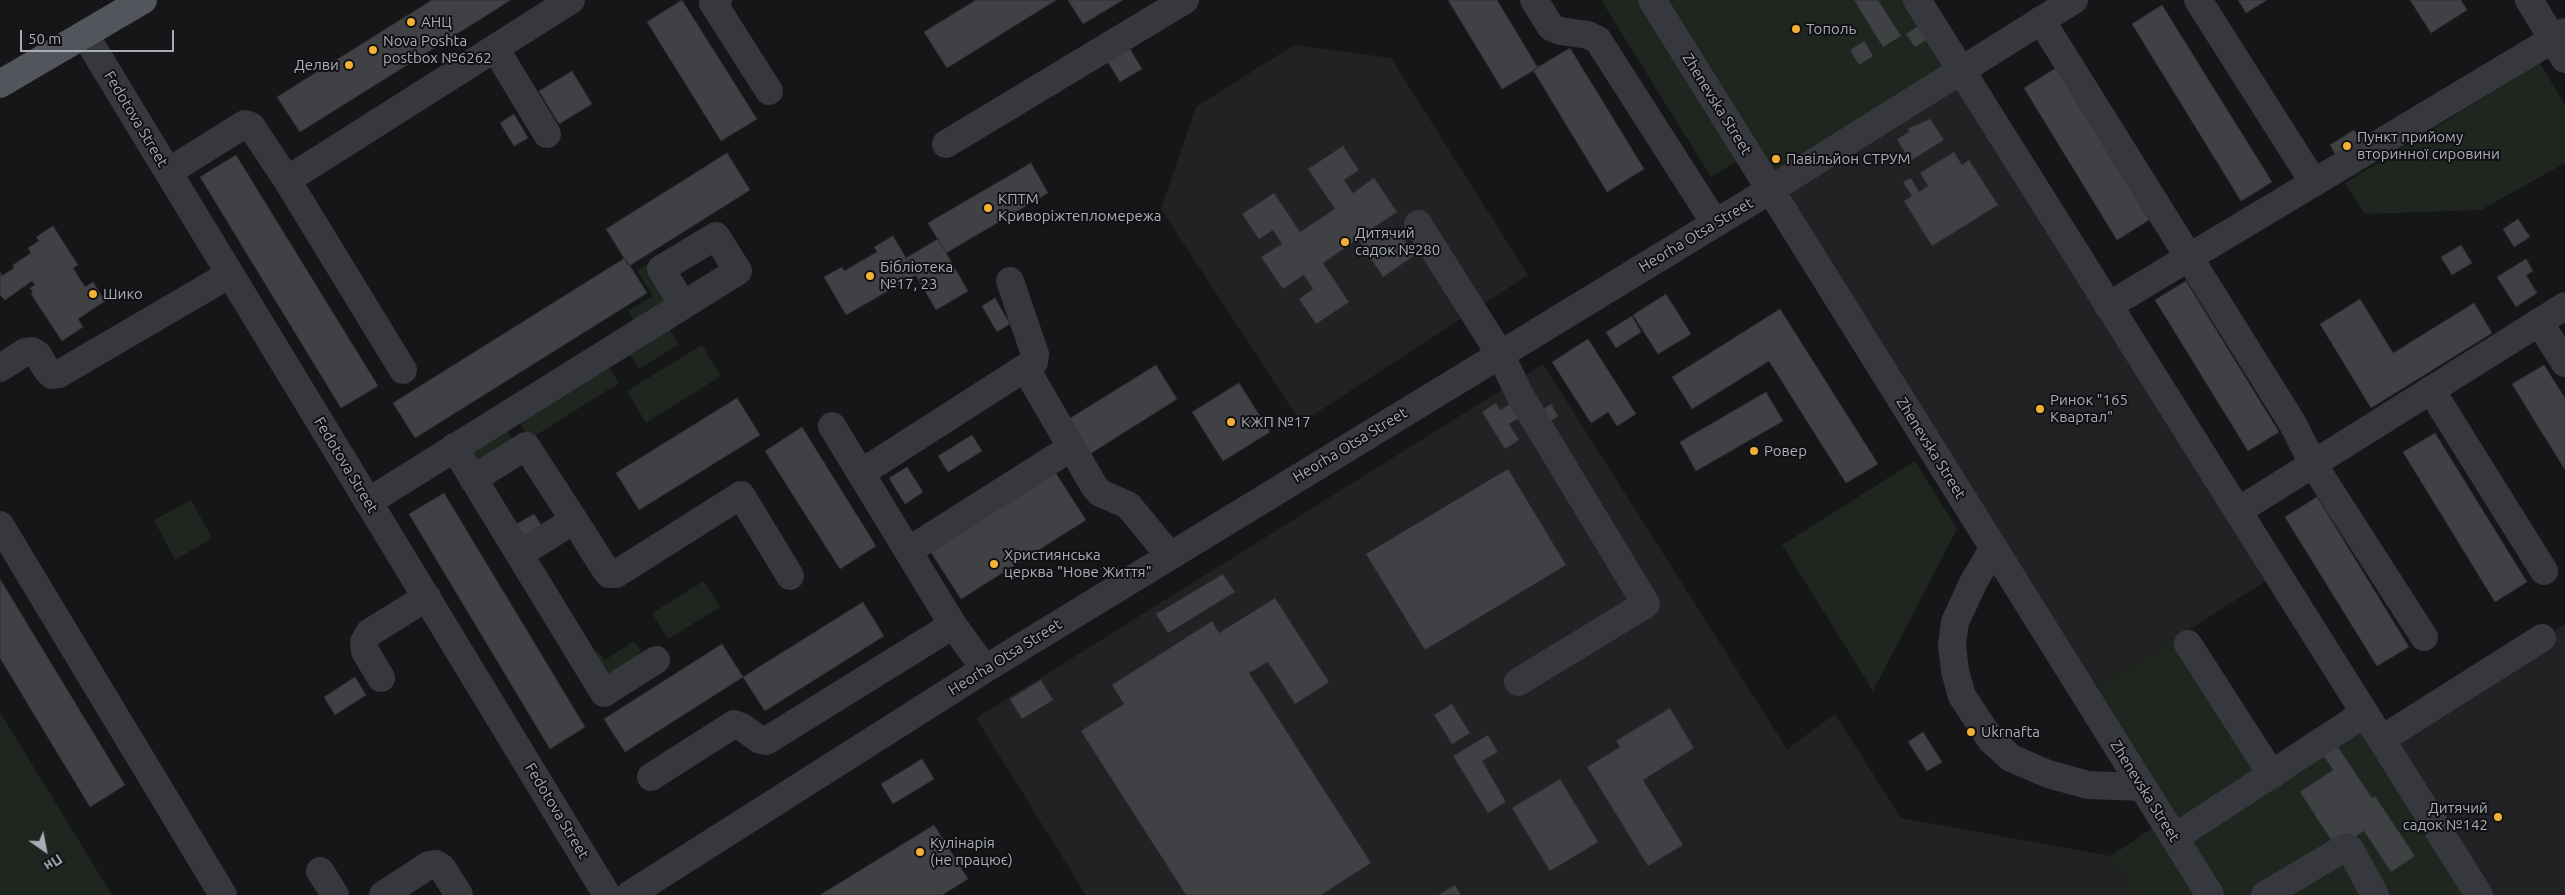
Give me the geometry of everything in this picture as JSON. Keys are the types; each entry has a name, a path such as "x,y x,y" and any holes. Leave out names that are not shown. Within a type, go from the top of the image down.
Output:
{"main road":[{"path":"0,84 143,0"}],"street":[{"path":"287,180 572,0"},
{"path":"946,144 1185,0"},
{"path":"1534,0 1551,27 1560,31 1588,35 1598,40 1715,223"},
{"name":"Zhenevska Street","path":"1652,0 2210,895"},
{"path":"1917,0 1959,70 2479,895"},
{"path":"2198,0 2314,183"},
{"path":"2108,306 2314,183 2561,44 2529,0"},
{"path":"714,1 769,91"},
{"path":"2056,8 2190,258 2294,424 2313,464 2424,636"},
{"name":"Heorha Otsa Street","path":"629,895 985,669 1770,190 2056,8"},
{"name":"Fedotova Street","path":"85,35 608,895"},
{"path":"495,48 547,134"},
{"path":"168,172 245,124 251,126 287,180 403,370"},
{"path":"1418,224 1500,354 1521,397 1646,604 1518,682"},
{"path":"0,368 25,352 32,351 38,355 46,370 52,374 59,374 230,274"},
{"path":"861,473 1034,362 1035,354 1010,282"},
{"path":"368,502 683,305"},
{"path":"2238,511 2565,306"},
{"path":"2539,322 2565,363"},
{"path":"1026,368 1100,493 1128,505 1170,556"},
{"path":"2431,390 2544,570"},
{"path":"832,426 953,625 985,669"},
{"path":"474,479 526,446 609,574 616,574 741,495 790,576"},
{"path":"454,447 604,694 656,660"},
{"path":"908,551 1072,447"},
{"path":"520,554 574,520"},
{"path":"0,525 223,895"},
{"path":"1994,548 1974,581 1956,622 1952,646 1955,671 1962,696 1991,740 2011,758 2048,774 2088,785 2143,787"},
{"path":"381,678 365,650 364,642 369,633 427,597"},
{"path":"651,778 734,724 742,727 760,740 766,741 953,625"},
{"path":"2382,739 2542,638"},
{"path":"2188,644 2272,775"},
{"path":"2174,838 2365,713"},
{"path":"2265,895 2346,847 2350,849 2375,895"},
{"path":"383,895 429,866 436,864 442,868 459,895"},
{"path":"320,871 334,895"}],"shaded area":[{"path":"1601,0 1637,0 1738,161 1711,177"},
{"path":"1652,0 1917,0 1959,71 1770,190"},
{"name":"Дитячий садок №280","path":"1294,45 1391,58 1528,275 1301,423 1161,209 1196,107"},
{"path":"2540,63 2565,105 2565,163 2481,210 2365,214 2345,183"},
{"name":"Ринок \"165 Квартал\"","path":"1959,71 2277,574 2085,695 1770,190"},
{"path":"648,264 671,301 636,323 628,311 653,296 637,271"},
{"path":"668,327 679,344 639,369 628,352"},
{"path":"702,345 721,376 646,423 627,391"},
{"path":"1543,364 1787,749 1835,714 1901,818 2111,856 2136,895 1086,895 976,718"},
{"path":"607,365 619,383 530,439 518,421"},
{"path":"506,429 517,446 477,472 466,454"},
{"path":"1915,461 1957,529 1873,691 1782,545"},
{"path":"191,500 212,538 175,560 154,520"},
{"path":"704,581 720,607 668,639 652,613"},
{"name":"Дитячий садок №142","path":"2565,624 2565,895 2479,895 2382,739"},
{"path":"2182,634 2272,775 2365,713 2479,895 2136,895 2111,856 2163,821 2085,695"},
{"path":"634,641 646,659 605,686 587,658 598,651 605,660"},
{"path":"0,712 112,895 0,895"}],"building":[{"path":"432,0 511,0 300,132 277,97"},
{"path":"682,0 757,119 721,141 647,22"},
{"path":"976,0 1056,0 947,68 924,32"},
{"path":"1068,0 1123,0 1083,24"},
{"path":"1448,0 1497,0 1538,68 1502,89"},
{"path":"1854,0 1878,0 1901,36 1883,47"},
{"path":"2238,0 2267,0 2246,13"},
{"path":"2410,0 2461,0 2467,10 2431,33"},
{"path":"2162,5 2272,182 2241,201 2132,24"},
{"path":"1923,23 1931,37 1915,47 1906,34"},
{"path":"1864,41 1873,56 1859,65 1850,50"},
{"path":"1570,48 1644,169 1607,192 1533,70"},
{"path":"1130,49 1142,69 1120,82 1108,62"},
{"path":"2056,68 2149,220 2117,240 2024,88"},
{"path":"572,71 592,104 559,124 539,91"},
{"path":"514,114 528,138 514,146 500,123"},
{"path":"1930,119 1944,140 1910,161 1897,139 1909,132 1907,129"},
{"name":"Пункт прийому вторинної сировини","path":"2354,130 2364,147 2340,162 2330,145"},
{"path":"1343,146 1359,170 1344,180 1353,193 1374,178 1397,212 1373,228 1382,241 1398,230 1415,255 1383,277 1358,239 1323,263 1349,302 1316,324 1299,299 1313,289 1304,275 1283,289 1261,257 1282,244 1273,230 1259,239 1242,214 1274,193 1300,232 1335,209 1308,169"},
{"path":"1954,152 1962,165 1969,160 1998,205 1932,246 1904,201 1912,196 1903,182 1911,178 1919,192 1928,186 1920,173"},
{"path":"727,153 750,190 629,266 606,229"},
{"path":"236,155 378,386 341,408 200,177"},
{"name":"КПТМ Криворіжтепломережа","path":"1031,163 1048,193 946,253 928,223"},
{"path":"2518,219 2530,237 2514,247 2503,229"},
{"path":"53,226 78,265 73,268 85,287 93,282 105,301 78,319 83,327 62,341 31,294 33,292 30,288 35,285 32,281 5,300 0,295 0,272 2,276 14,268 13,265 31,253 28,248 39,241 36,237"},
{"name":"Бібліотека №17, 23","path":"893,236 916,275 846,315 824,277 842,267 844,271 877,252 874,247"},
{"path":"938,239 968,291 936,310 906,258"},
{"path":"2461,245 2472,263 2452,275 2441,257"},
{"path":"625,258 647,293 415,438 393,403"},
{"path":"2526,259 2533,271 2526,275 2537,293 2516,307 2497,277"},
{"path":"2186,281 2279,432 2248,451 2155,300"},
{"path":"1666,294 1691,334 1658,354 1633,315"},
{"path":"995,298 1010,324 997,332 982,306"},
{"path":"2360,299 2393,353 2474,303 2492,333 2371,408 2320,324"},
{"path":"1780,309 1878,464 1846,483 1769,361 1692,409 1672,377"},
{"path":"1632,316 1641,332 1616,348 1606,332"},
{"path":"1588,339 1636,414 1617,426 1608,412 1591,423 1552,362"},
{"path":"1156,365 1177,399 1090,454 1069,419"},
{"path":"2544,365 2565,398 2565,470 2512,384"},
{"name":"КЖП №17","path":"1239,383 1270,432 1223,461 1192,412"},
{"path":"1766,392 1783,421 1696,471 1680,442"},
{"path":"737,398 760,435 639,510 616,473"},
{"path":"1515,401 1524,415 1509,424 1519,440 1505,449 1482,412 1496,403 1500,410"},
{"path":"1551,404 1558,416 1548,423 1540,411"},
{"path":"802,427 876,546 840,569 765,451"},
{"path":"2435,433 2527,582 2495,602 2403,452"},
{"path":"972,435 982,451 948,472 938,456"},
{"path":"907,467 923,492 905,504 889,478"},
{"path":"1508,469 1566,565 1425,650 1366,554"},
{"path":"1055,472 1086,520 961,599 930,551"},
{"path":"444,493 585,727 550,749 409,514"},
{"path":"2317,497 2409,647 2377,666 2285,517"},
{"path":"534,514 544,529 520,544 510,528"},
{"path":"1223,574 1235,592 1168,633 1156,614"},
{"path":"0,579 125,785 90,807 0,658"},
{"path":"1275,598 1329,682 1295,704 1268,662 1249,673 1371,863 1321,895 1186,895 1081,731 1124,704 1112,685 1212,621 1219,633"},
{"path":"863,602 884,636 765,711 743,677"},
{"path":"722,644 743,677 625,752 604,719"},
{"path":"355,677 366,695 335,715 324,697"},
{"path":"1041,680 1053,700 1022,719 1010,699"},
{"path":"1452,704 1470,733 1452,744 1434,715"},
{"path":"1670,708 1694,748 1643,780 1683,845 1648,866 1587,767 1620,747 1616,741"},
{"path":"1923,732 1942,762 1927,771 1908,742"},
{"path":"1488,735 1498,752 1482,761 1506,802 1488,813 1453,756"},
{"path":"2334,741 2372,798 2375,796 2415,856 2391,872 2364,831 2337,849 2300,792 2333,770 2320,750"},
{"path":"922,759 934,779 893,804 881,784"},
{"path":"1560,779 1598,842 1550,871 1512,808"},
{"name":"Кулінарія (не працює)","path":"934,825 968,879 942,895 820,895"},
{"path":"1455,885 1461,895 1438,895"}],"place":[{"name":"АНЦ","path":"411,22"},
{"name":"Тополь","path":"1796,29"},
{"name":"Nova Poshta postbox №6262","path":"373,50"},
{"name":"Делви","path":"349,65"},
{"name":"Пункт прийому вторинної сировини","path":"2347,146"},
{"name":"Павільйон СТРУМ","path":"1776,159"},
{"name":"КПТМ Криворіжтепломережа","path":"988,208"},
{"name":"Дитячий садок №280","path":"1345,242"},
{"name":"Бібліотека №17, 23","path":"870,276"},
{"name":"Шико","path":"93,294"},
{"name":"Ринок \"165 Квартал\"","path":"2040,409"},
{"name":"КЖП №17","path":"1231,422"},
{"name":"Ровер","path":"1754,451"},
{"name":"Християнська церква \"Нове Життя\"","path":"994,564"},
{"name":"Ukrnafta","path":"1971,732"},
{"name":"Дитячий садок №142","path":"2498,817"},
{"name":"Кулінарія (не працює)","path":"920,852"}]}
